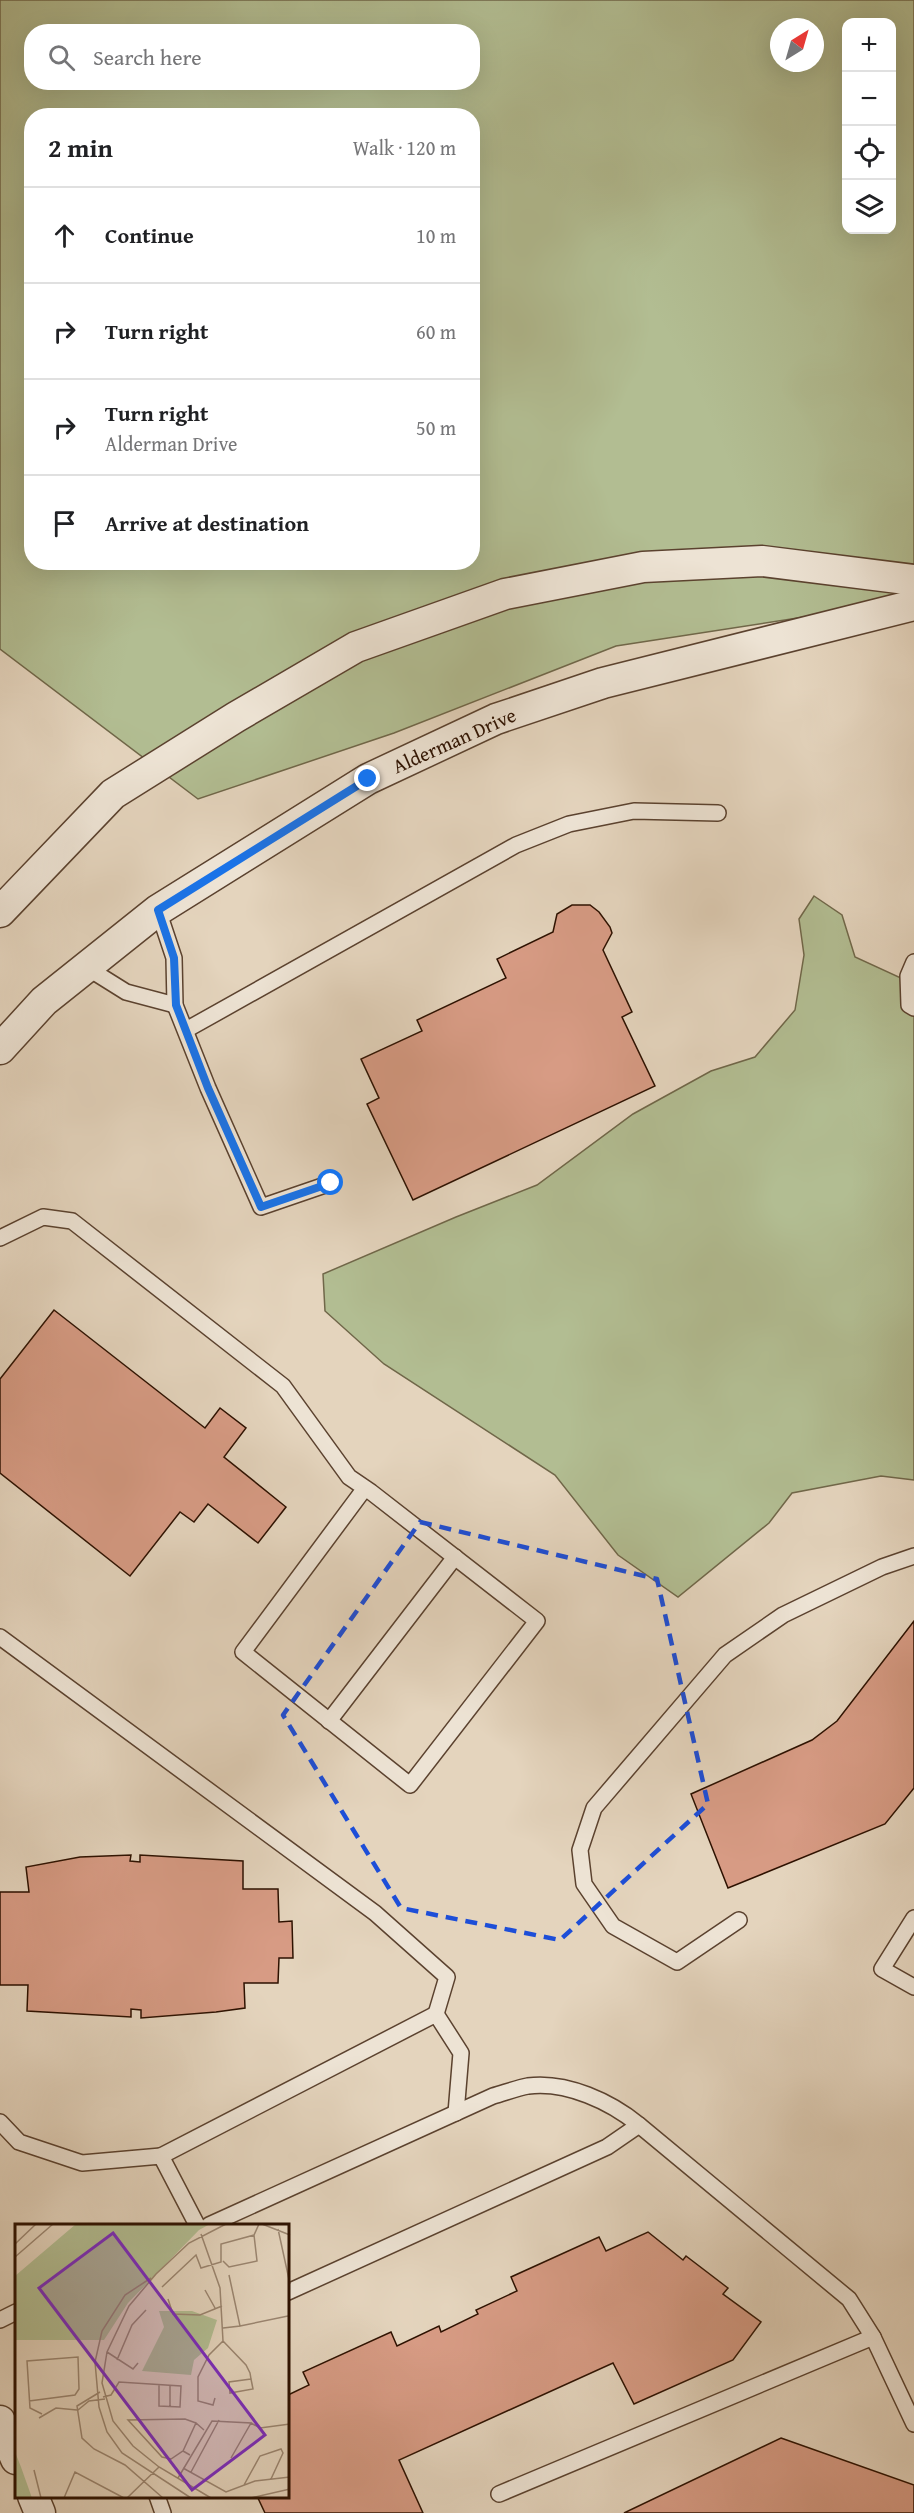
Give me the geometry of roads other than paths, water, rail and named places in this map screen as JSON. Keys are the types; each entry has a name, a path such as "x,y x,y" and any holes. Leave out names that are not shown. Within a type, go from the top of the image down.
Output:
{"street":[{"path":"0,912 113,794 236,717 367,644 505,594 644,567 762,561 914,580"},
{"name":"Alderman Drive","path":"0,1048 44,1001 158,910 368,779 496,719 603,683 914,605"},
{"path":"0,2421 15,2457"},
{"path":"34,2498 40,2513"}],"lane":[{"path":"186,1030 516,845 569,824 634,811 718,813"},
{"path":"158,910 174,958 176,1005 208,1088 261,1207 331,1183"},
{"path":"914,962 908,976 909,1005 914,1008"},
{"path":"86,967 126,992 176,1005"},
{"path":"0,1238 43,1216 72,1221 283,1386 349,1477 365,1488 537,1620 410,1785 243,1652 365,1488"},
{"path":"738,1920 677,1962 613,1926 584,1884 580,1850 594,1808 725,1655 783,1615 882,1567 914,1556"},
{"path":"329,1721 455,1557"},
{"path":"0,1637 375,1912 447,1977 436,2014 161,2156 82,2163 19,2142 0,2121"},
{"path":"914,1918 882,1969 914,1987"},
{"path":"436,2014 461,2053 456,2113"},
{"path":"211,2224 493,2096 530,2086 575,2090 624,2112 849,2299 873,2337 914,2424"},
{"path":"290,2291 607,2147 639,2125"},
{"path":"161,2156 196,2224"},
{"path":"0,2320 15,2312"},
{"path":"499,2494 873,2337"},
{"path":"157,2498 163,2513"}]}
